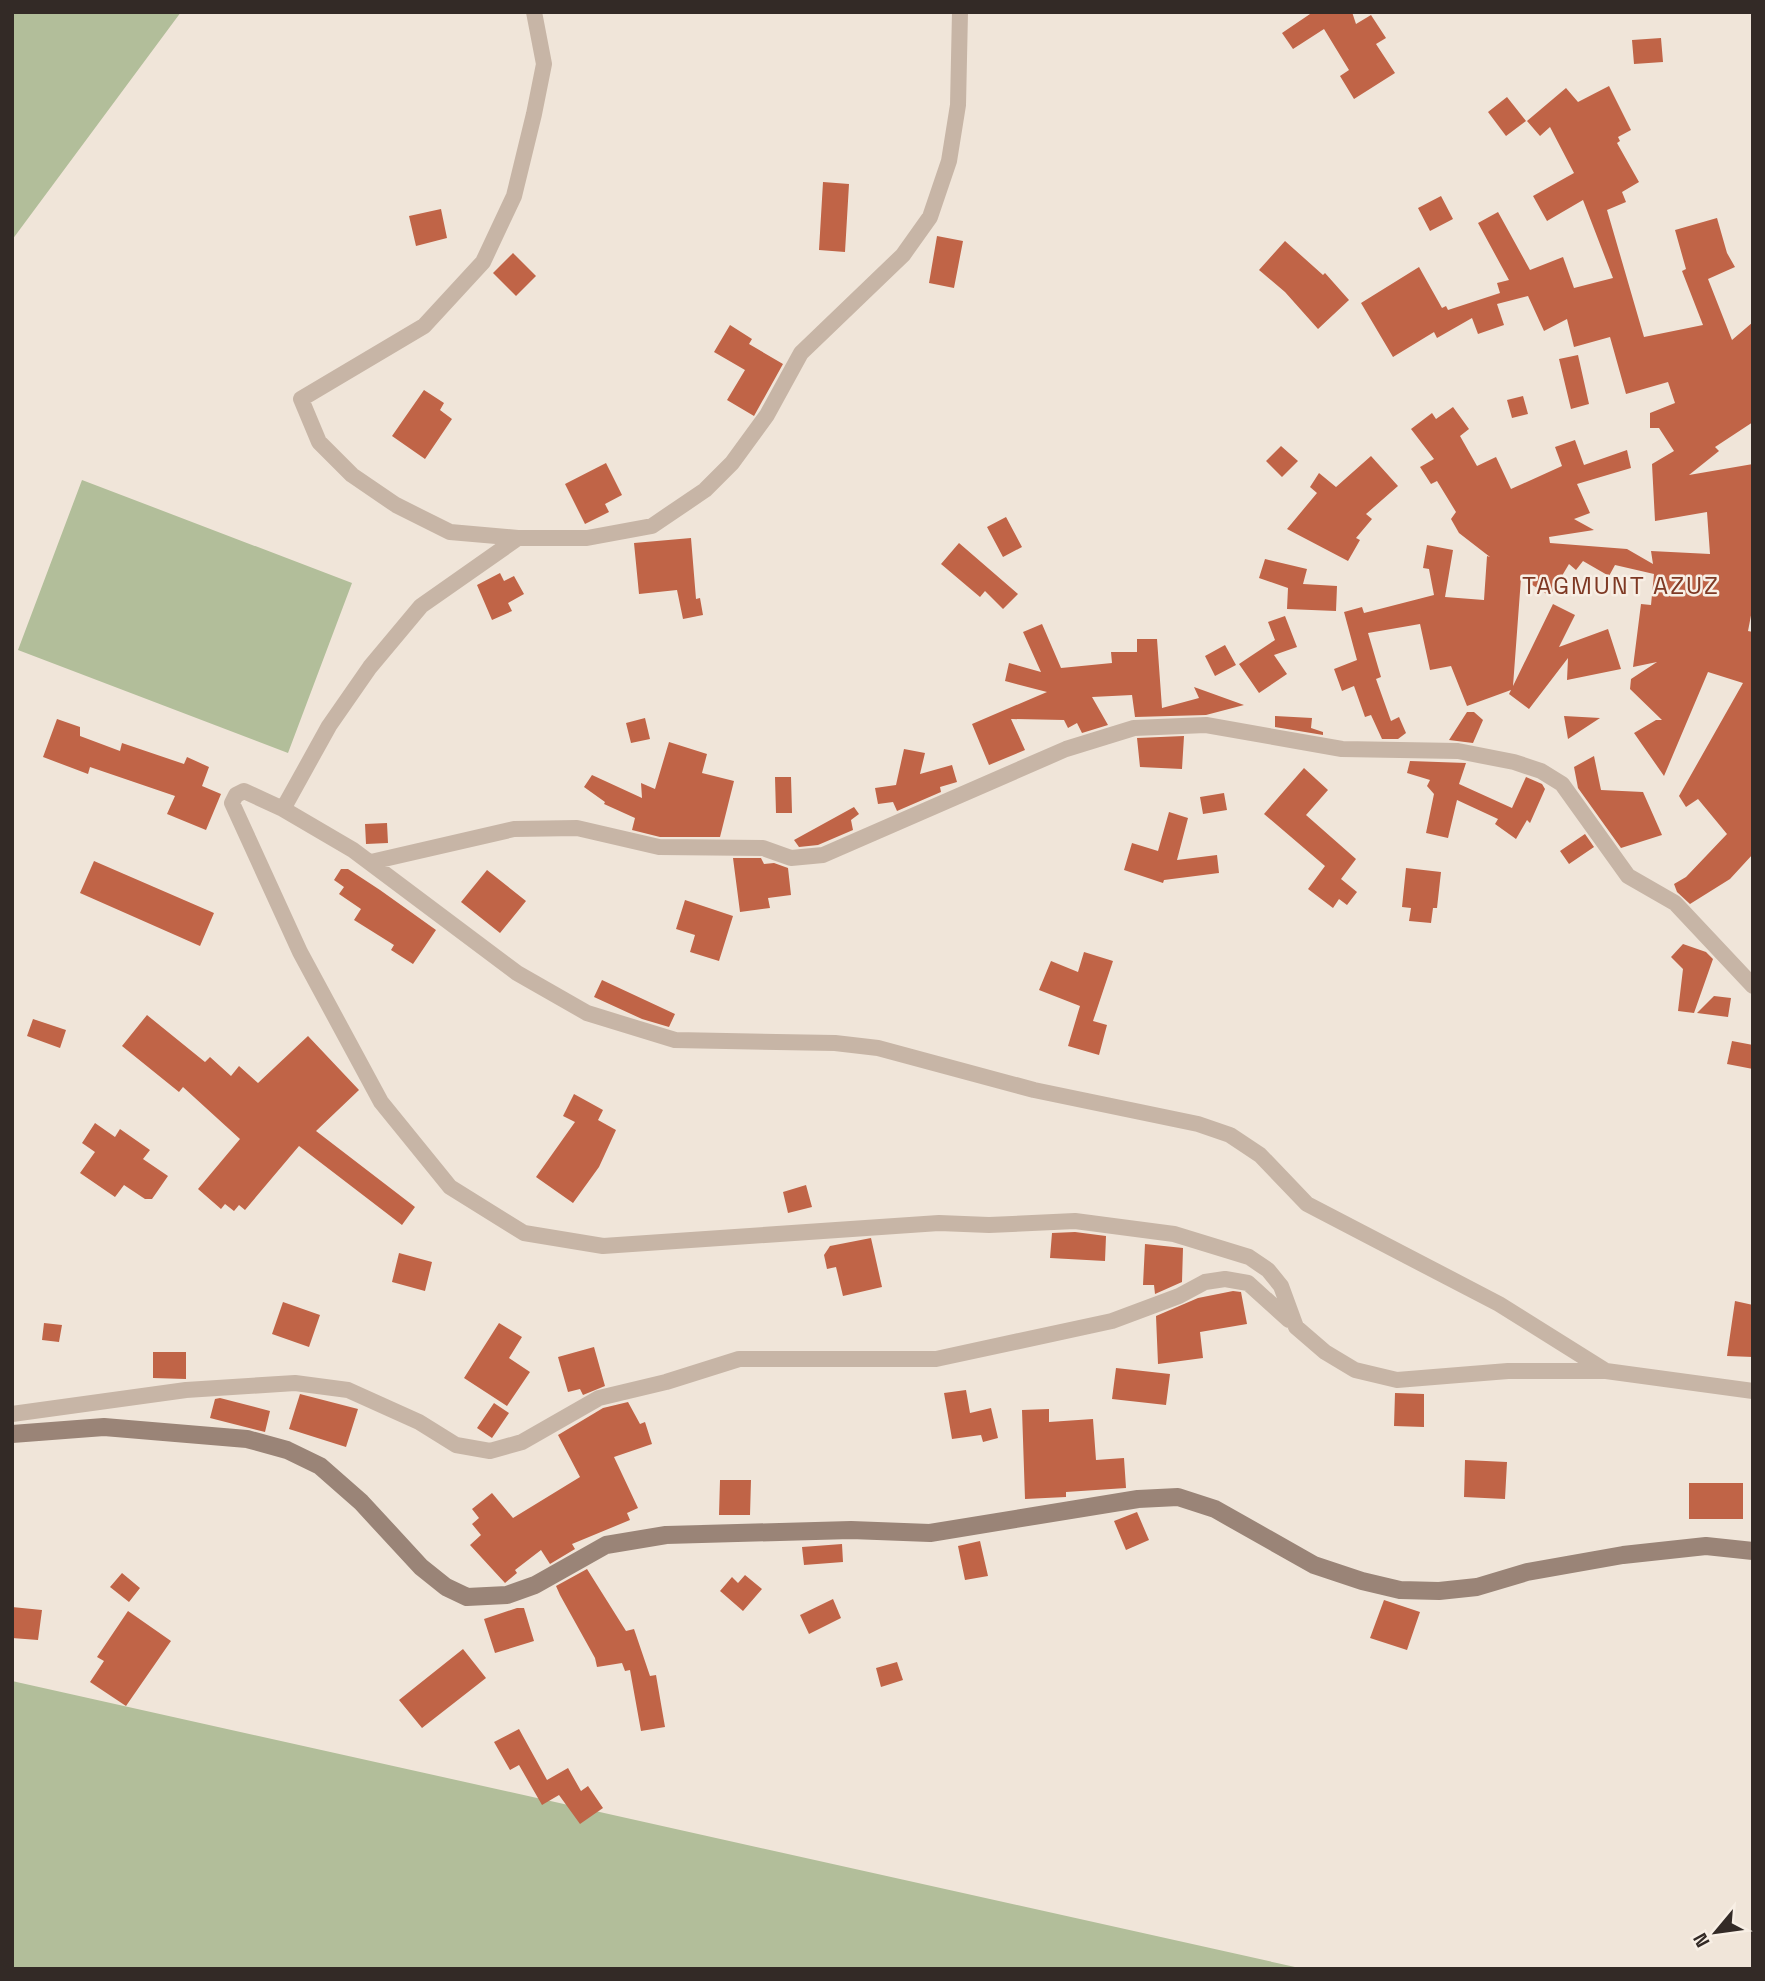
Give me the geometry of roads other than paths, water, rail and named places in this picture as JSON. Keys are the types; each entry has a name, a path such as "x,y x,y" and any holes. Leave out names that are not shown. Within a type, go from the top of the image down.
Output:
{"street":[{"path":"534,12 544,64 514,197 484,262 424,326 301,399 319,442 352,475 396,505 450,532 518,538 587,538 652,526 705,490 733,463 767,415 801,353 903,255 930,217 949,160 958,105 960,12"},
{"path":"283,809 329,726 370,667 421,606 518,538"},
{"path":"372,862 514,829 577,828 659,847 763,848 791,858 807,858 823,855 1066,749 1134,728 1206,725 1342,749 1458,751 1541,771 1562,784 1628,876 1675,903 1753,986"},
{"path":"1296,1327 1281,1286 1268,1270 1249,1257 1174,1234 1074,1221 989,1225 939,1223 603,1246 524,1233 450,1186 381,1102 300,952 232,803 236,795 244,791 283,809 372,862 517,973 587,1013 628,1028 675,1040 835,1043 878,1048 1034,1090 1198,1124 1230,1135 1260,1154 1307,1204 1489,1298 1606,1371"},
{"path":"12,1414 186,1390 295,1383 348,1390 419,1422 456,1445 490,1451 522,1442 599,1398 666,1382 712,1365 738,1359 936,1359 1112,1321 1179,1296 1205,1282 1225,1279 1248,1283 1325,1352 1355,1370 1397,1380 1508,1371 1606,1371 1753,1391"},
{"path":"12,1434 104,1427 247,1439 287,1450 320,1466 361,1502 421,1567 446,1587 467,1597 508,1595 535,1585 606,1545 666,1535 852,1530 930,1533 1138,1499 1178,1497 1215,1509 1314,1565 1400,1590 1439,1591 1477,1587 1527,1572 1706,1546 1753,1551"}],"district":[{"name":"TAGMUNT AZUZ","path":"1621,585"}]}
